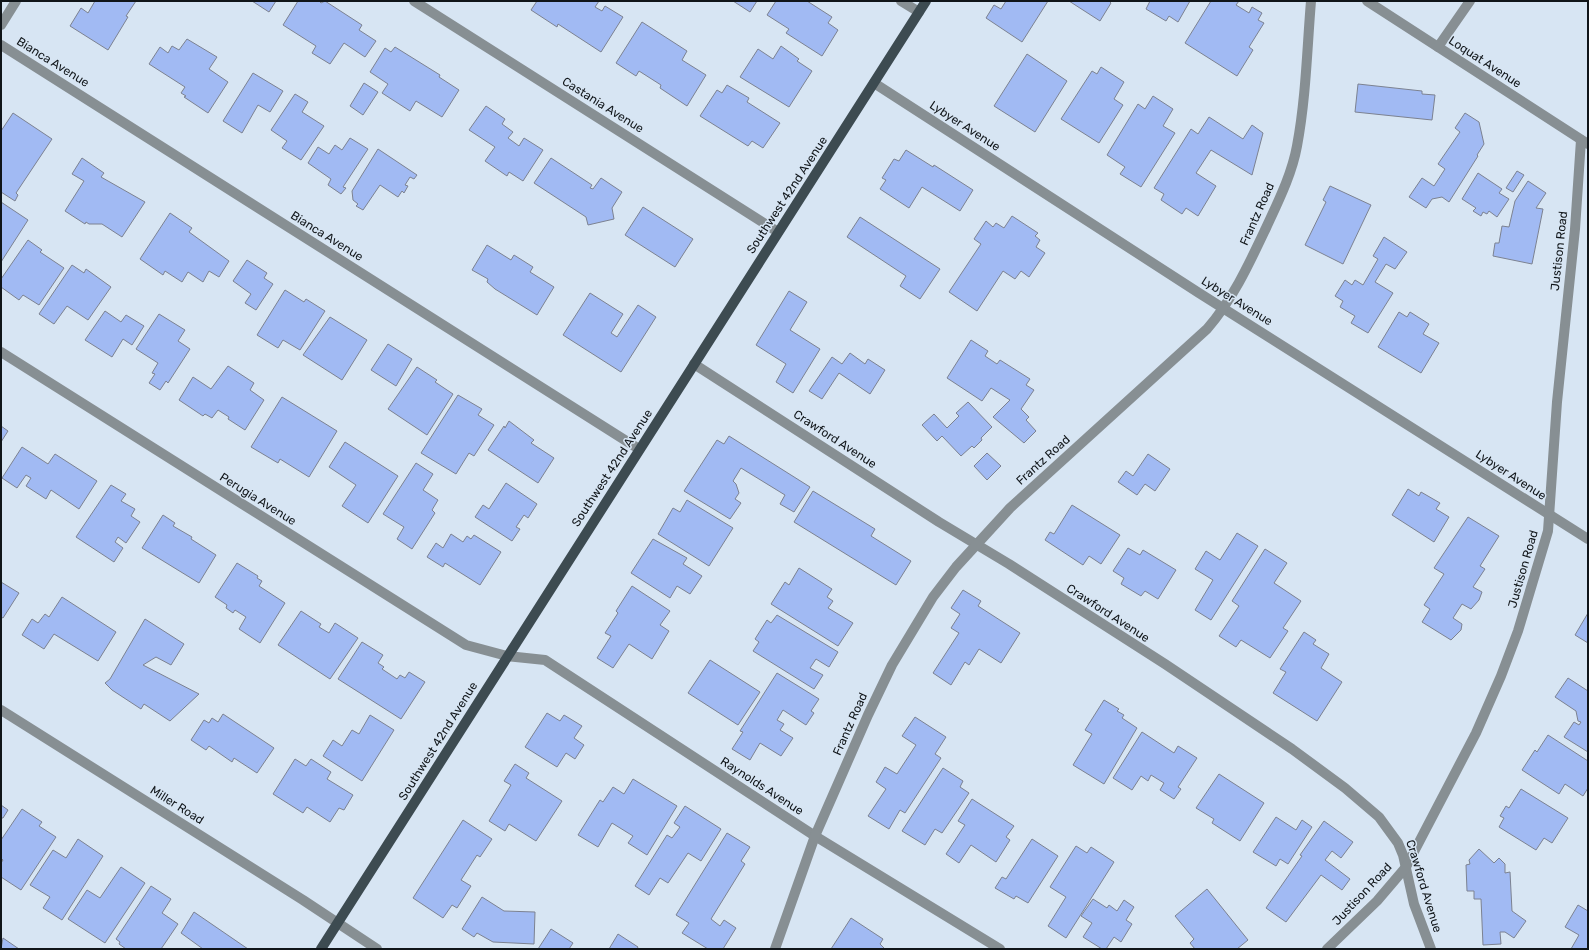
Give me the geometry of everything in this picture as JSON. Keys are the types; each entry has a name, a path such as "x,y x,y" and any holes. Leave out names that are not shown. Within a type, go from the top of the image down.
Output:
{"main road":[{"name":"Southwest 42nd Avenue","path":"321,949 926,1"}],"street":[{"path":"1,25 16,1"},
{"name":"Castania Avenue","path":"414,1 778,232"},
{"path":"901,1 919,12"},
{"name":"Frantz Road","path":"775,949 815,836 892,665 933,597 976,544 1010,508 1198,338 1224,308 1239,285 1276,207 1297,147 1304,101 1311,1"},
{"name":"Loquat Avenue","path":"1368,1 1585,142"},
{"path":"1438,47 1470,1"},
{"name":"Bianca Avenue","path":"1,45 639,449"},
{"name":"Lybyer Avenue","path":"874,83 1224,308 1588,539"},
{"name":"Justison Road","path":"1327,949 1377,901 1406,867 1476,733 1501,676 1518,631 1548,531 1557,402 1585,142"},
{"name":"Perugia Avenue","path":"1,352 466,645 507,656"},
{"name":"Crawford Avenue","path":"694,364 926,514 976,544 1177,673 1292,749 1345,788 1374,812 1392,832 1398,843 1406,867 1414,904 1431,949"},
{"name":"Raynolds Avenue","path":"507,656 545,660 815,836 1000,949"},
{"name":"Miller Road","path":"1,710 377,949"}],"building":[{"path":"95,1 136,1 126,16 128,17 108,50 70,26 81,8 88,13"},
{"path":"252,1 276,1 269,12"},
{"path":"298,1 319,1 321,3 325,1 362,25 359,30 376,41 365,57 344,43 330,64 312,53 316,46 283,25"},
{"path":"537,1 599,1 595,7 602,11 605,6 623,17 601,52 558,24 557,27 531,10"},
{"path":"733,1 757,1 750,12"},
{"path":"776,1 807,1 832,17 828,23 838,30 822,56 786,33 789,29 767,15"},
{"path":"1006,1 1048,1 1022,42 986,18 994,5 1001,9"},
{"path":"1069,1 1109,1 1111,3 1100,21"},
{"path":"1150,1 1190,1 1178,22 1169,16 1166,21 1146,9"},
{"path":"1211,1 1239,1 1236,5 1249,13 1252,7 1262,13 1258,20 1264,23 1249,47 1253,50 1237,76 1185,43"},
{"path":"642,22 687,51 682,60 706,75 687,106 660,88 661,85 639,71 636,76 616,63"},
{"path":"187,39 217,57 209,69 228,82 208,113 184,97 186,96 181,93 185,87 149,64 160,47 168,53 172,46 179,50"},
{"path":"781,46 799,59 797,61 812,71 789,107 740,77 758,49 773,59"},
{"path":"395,47 440,75 439,77 459,90 442,117 416,101 410,111 382,93 388,84 370,72 385,48 391,52"},
{"path":"1027,54 1067,81 1035,132 994,106"},
{"path":"1101,67 1124,82 1114,99 1123,105 1099,143 1061,119 1092,71 1097,74"},
{"path":"253,73 283,91 270,112 258,105 242,133 223,121"},
{"path":"364,83 378,92 363,115 350,106"},
{"path":"1358,84 1422,91 1422,94 1435,95 1432,120 1355,112"},
{"path":"727,85 749,98 747,102 780,123 763,148 752,141 748,146 700,116 717,90 722,93"},
{"path":"295,94 308,102 302,112 324,126 301,160 282,148 287,141 271,130"},
{"path":"1153,96 1173,109 1163,126 1175,133 1141,187 1120,174 1125,167 1107,155 1138,104 1145,109"},
{"path":"486,106 505,119 502,124 513,132 508,138 519,146 524,138 543,150 523,181 509,172 507,176 485,161 495,147 469,130"},
{"path":"13,113 52,139 16,193 18,195 15,201 1,192 1,131"},
{"path":"1465,113 1479,122 1484,144 1449,202 1442,197 1432,199 1426,208 1409,197 1422,178 1434,186 1445,169 1438,164 1460,132 1455,128"},
{"path":"1209,117 1243,139 1252,125 1263,133 1252,175 1211,150 1196,173 1216,186 1198,216 1186,208 1182,214 1161,200 1164,194 1154,188 1191,129 1198,134"},
{"path":"350,138 368,149 343,187 346,188 341,194 328,185 331,179 308,163 318,147 329,154 335,145 342,150"},
{"path":"378,149 417,175 414,179 410,177 405,185 408,186 404,193 402,191 398,197 380,185 363,210 356,206 358,204 353,200 352,191"},
{"path":"906,150 933,167 934,165 973,190 960,211 922,187 909,208 880,189 886,180 882,178 894,159 899,161"},
{"path":"82,158 104,173 101,177 145,202 122,237 102,224 89,224 86,222 85,224 65,211 84,181 72,174"},
{"path":"551,158 592,185 590,188 593,189 601,178 622,192 612,208 614,219 588,225 586,217 534,183"},
{"path":"1517,171 1524,175 1513,192 1506,188"},
{"path":"1478,173 1502,189 1499,193 1509,199 1497,217 1489,211 1487,214 1483,212 1481,216 1473,211 1476,208 1462,199"},
{"path":"1528,181 1546,193 1536,208 1543,209 1532,264 1493,256 1495,243 1499,243 1502,226 1509,227 1515,201"},
{"path":"1330,186 1371,205 1343,264 1305,245 1326,202 1323,200"},
{"path":"1,202 28,220 1,262"},
{"path":"643,207 693,239 675,267 625,235"},
{"path":"170,213 192,228 189,232 229,261 219,277 209,271 203,282 188,272 182,282 165,271 163,275 140,259"},
{"path":"1012,216 1038,233 1035,236 1040,240 1036,247 1045,253 1029,277 1021,271 1015,279 1003,271 977,311 949,292 981,244 974,239 986,221 993,227 996,223 1004,228"},
{"path":"860,217 940,269 920,299 900,286 906,276 847,237"},
{"path":"1384,237 1407,252 1395,269 1386,264 1375,282 1393,293 1368,333 1351,323 1355,316 1340,307 1343,301 1335,296 1345,280 1352,285 1355,280 1363,285 1378,259 1373,256"},
{"path":"28,240 42,250 40,252 64,268 39,305 23,295 19,300 1,287 1,279"},
{"path":"487,245 511,260 514,255 533,267 530,272 554,287 537,315 495,289 487,282 488,279 472,270"},
{"path":"247,260 267,273 264,278 273,284 256,310 245,303 251,294 233,281"},
{"path":"72,265 84,273 86,269 111,287 88,320 67,306 54,324 39,314"},
{"path":"285,290 304,302 306,299 325,311 300,350 283,340 278,348 257,335"},
{"path":"789,291 807,302 790,330 820,349 793,393 776,382 786,364 756,345"},
{"path":"590,293 623,314 611,333 617,337 638,305 656,317 621,372 563,335"},
{"path":"105,311 121,322 126,315 144,326 132,345 123,339 112,357 85,340"},
{"path":"1399,312 1407,317 1410,312 1429,324 1423,334 1439,343 1421,373 1378,347"},
{"path":"159,314 185,330 178,341 190,349 168,383 166,381 160,390 149,383 155,374 152,373 158,363 136,349"},
{"path":"330,317 367,340 342,380 303,355"},
{"path":"971,340 988,351 985,356 997,364 1000,360 1030,379 1026,385 1034,390 1021,409 1029,417 1026,420 1036,431 1024,443 993,417 1010,400 991,388 982,401 947,378"},
{"path":"388,344 412,359 396,386 371,370"},
{"path":"850,353 865,364 868,359 885,370 870,394 839,373 822,399 809,391 832,357 842,364"},
{"path":"228,366 254,383 250,390 264,400 245,430 228,419 229,417 218,410 212,418 205,414 203,416 179,400 193,377 211,389"},
{"path":"417,367 437,380 435,382 453,394 427,435 388,409"},
{"path":"458,395 482,409 478,415 494,425 474,456 469,453 456,474 421,453"},
{"path":"282,397 337,431 309,477 280,459 278,463 251,447"},
{"path":"968,402 992,427 974,448 972,446 961,456 942,436 937,441 922,425 934,414 947,428 959,416 956,413"},
{"path":"509,421 534,440 531,443 554,458 538,483 488,450"},
{"path":"1,426 8,431 1,442"},
{"path":"729,436 810,487 794,512 780,504 785,495 741,468 733,481 736,484 739,493 735,499 741,503 730,519 684,491 717,440 724,444"},
{"path":"345,442 398,476 368,523 342,506 356,485 329,467"},
{"path":"22,447 48,464 55,454 97,481 79,509 51,490 46,499 26,486 31,478 26,475 17,488 2,478"},
{"path":"987,453 1001,466 987,480 974,466"},
{"path":"1148,454 1170,469 1155,491 1145,484 1137,495 1118,482 1126,471 1133,476"},
{"path":"416,463 433,474 423,490 438,500 432,510 435,513 412,549 397,539 404,527 383,514"},
{"path":"506,483 537,504 528,518 524,515 516,527 520,529 512,541 475,517 483,505 489,509"},
{"path":"111,485 126,494 121,501 135,509 131,516 140,522 126,543 118,537 115,542 123,548 114,562 76,537"},
{"path":"1408,489 1419,496 1421,492 1440,503 1436,509 1449,517 1434,542 1392,515"},
{"path":"813,491 875,529 871,536 911,561 896,585 794,522"},
{"path":"687,500 733,528 709,566 658,534 673,508 680,512"},
{"path":"1072,505 1120,535 1101,564 1089,556 1083,565 1045,540 1050,532 1054,534"},
{"path":"163,515 175,523 173,526 192,537 191,539 216,555 199,583 142,548"},
{"path":"1468,517 1499,536 1480,566 1485,569 1473,587 1482,592 1479,600 1471,609 1462,604 1453,618 1462,624 1461,630 1451,640 1422,622 1430,609 1424,605 1444,574 1434,568"},
{"path":"1237,533 1258,546 1211,620 1195,610 1213,580 1195,569 1206,551 1220,560"},
{"path":"451,534 463,542 467,536 471,539 474,535 501,552 480,585 445,563 443,567 427,557 436,543 443,548"},
{"path":"653,539 687,558 683,564 702,576 690,594 677,586 670,598 631,573"},
{"path":"1128,548 1140,555 1143,550 1176,570 1158,599 1145,591 1141,596 1121,584 1124,578 1113,571"},
{"path":"1265,549 1287,563 1274,583 1301,601 1283,628 1288,631 1270,658 1241,640 1236,647 1219,636 1239,606 1232,601"},
{"path":"237,563 258,576 257,578 262,581 259,586 285,603 260,643 239,629 246,617 235,610 233,613 226,608 227,605 215,597"},
{"path":"799,568 832,589 827,597 833,601 828,608 853,623 838,646 771,604 785,582 789,585"},
{"path":"1,582 19,593 3,618 1,617"},
{"path":"632,586 670,611 660,625 669,631 652,659 629,644 613,668 597,658 611,636 605,633 618,613 616,611"},
{"path":"963,590 981,601 978,606 1020,633 1001,663 979,649 969,665 965,662 951,685 933,673 959,633 951,628 960,614 951,608"},
{"path":"62,597 116,632 98,661 54,634 44,649 22,635 32,619 38,623 45,614 49,617"},
{"path":"301,611 321,624 319,627 329,633 335,623 358,638 330,679 278,645"},
{"path":"1588,613 1588,643 1575,635"},
{"path":"777,615 838,652 829,667 816,659 810,668 823,675 814,689 753,651 759,642 755,639 767,620 771,623"},
{"path":"145,619 184,644 171,665 156,657 143,665 199,694 170,721 144,704 141,709 112,690 105,683 110,679"},
{"path":"1304,632 1316,640 1313,644 1329,654 1321,668 1342,682 1317,721 1273,693 1286,672 1280,669"},
{"path":"362,642 383,655 378,663 384,667 382,669 397,679 400,675 405,678 409,672 425,682 401,719 338,679"},
{"path":"710,660 760,692 738,725 688,693"},
{"path":"777,673 819,699 811,711 814,713 806,725 783,710 777,720 784,724 780,730 793,738 781,756 760,743 750,760 732,749 743,732 740,731"},
{"path":"1568,678 1588,691 1588,752 1564,737 1574,722 1579,725 1581,722 1578,721 1576,711 1555,697"},
{"path":"1104,700 1119,709 1117,711 1124,715 1122,718 1137,728 1104,784 1073,765 1092,734 1085,730"},
{"path":"547,713 560,721 564,715 582,726 574,738 584,745 575,759 566,753 557,767 525,747"},
{"path":"223,714 274,748 257,773 234,758 232,762 209,746 206,750 191,740 204,720 209,723 212,718 218,722"},
{"path":"370,715 394,730 362,781 323,756 333,740 342,746 352,730 359,734"},
{"path":"915,717 946,737 935,754 941,758 905,813 900,810 889,829 868,816 886,789 876,782 885,767 897,774 916,745 902,736"},
{"path":"1142,732 1174,753 1178,746 1197,758 1178,787 1181,789 1174,799 1160,790 1164,783 1151,775 1148,781 1141,776 1132,790 1113,778"},
{"path":"1548,735 1588,761 1588,788 1583,796 1565,784 1559,794 1522,770 1535,750 1537,752"},
{"path":"295,759 306,766 311,759 331,772 327,779 353,795 344,810 339,808 330,822 307,807 303,813 273,794"},
{"path":"515,764 529,773 526,778 562,801 536,841 509,824 505,831 489,821 511,785 504,781"},
{"path":"943,768 963,781 960,787 969,793 942,833 935,829 925,845 902,831"},
{"path":"1219,774 1264,803 1240,841 1212,823 1214,819 1196,808"},
{"path":"633,779 677,806 647,855 628,843 633,836 612,823 598,847 578,835 600,800 603,802 613,787 624,794"},
{"path":"1521,789 1568,818 1552,843 1544,838 1536,850 1499,827 1504,818 1500,816 1506,806 1509,808"},
{"path":"972,799 1014,826 1006,837 1010,840 996,862 971,845 959,863 946,854 965,825 958,821"},
{"path":"1,805 8,810 3,818 1,818"},
{"path":"685,806 721,829 701,861 688,853 668,883 660,878 649,895 635,886 667,835 672,838 680,827 674,823"},
{"path":"22,809 42,822 39,826 56,837 21,890 1,877 1,863 3,860 1,858 1,840"},
{"path":"1276,817 1296,830 1302,820 1312,827 1288,864 1280,859 1276,866 1253,852"},
{"path":"463,820 492,839 480,857 477,855 461,880 471,886 457,908 452,905 443,918 413,898"},
{"path":"1324,821 1353,842 1341,858 1332,851 1325,860 1350,879 1342,890 1321,875 1286,922 1266,908"},
{"path":"727,833 750,847 741,861 745,864 711,919 720,926 724,920 736,928 723,949 708,949 682,933 689,923 676,915"},
{"path":"78,839 103,856 62,920 43,908 50,897 30,885 53,850 66,858"},
{"path":"1032,839 1058,856 1028,903 1016,896 1014,899 995,888 1002,877 1006,879"},
{"path":"1076,846 1087,853 1091,847 1114,862 1066,938 1048,926 1066,897 1050,887"},
{"path":"1479,849 1494,863 1499,858 1505,864 1505,873 1510,872 1512,911 1526,921 1514,938 1505,932 1500,932 1501,944 1483,945 1481,899 1474,899 1474,891 1467,891 1466,865 1470,864 1469,860"},
{"path":"121,867 145,883 105,943 68,919 87,890 100,898"},
{"path":"151,886 171,899 162,913 178,924 161,949 126,949 119,944 120,942 116,939"},
{"path":"1207,889 1248,940 1237,949 1195,949 1190,943 1194,939 1175,916"},
{"path":"482,897 504,911 535,912 534,944 493,942 477,933 474,937 462,929"},
{"path":"1093,899 1107,908 1109,905 1117,911 1124,900 1134,907 1126,920 1132,924 1121,942 1114,937 1106,949 1102,949 1083,937 1092,923 1081,916"},
{"path":"1578,905 1588,911 1588,949 1571,949 1579,935 1565,927"},
{"path":"194,912 248,949 203,949 181,933"},
{"path":"851,918 883,939 880,944 885,949 831,949"},
{"path":"551,929 573,943 569,949 538,949"},
{"path":"618,934 638,947 637,949 609,949"},
{"path":"3,938 19,949 1,949"}]}
